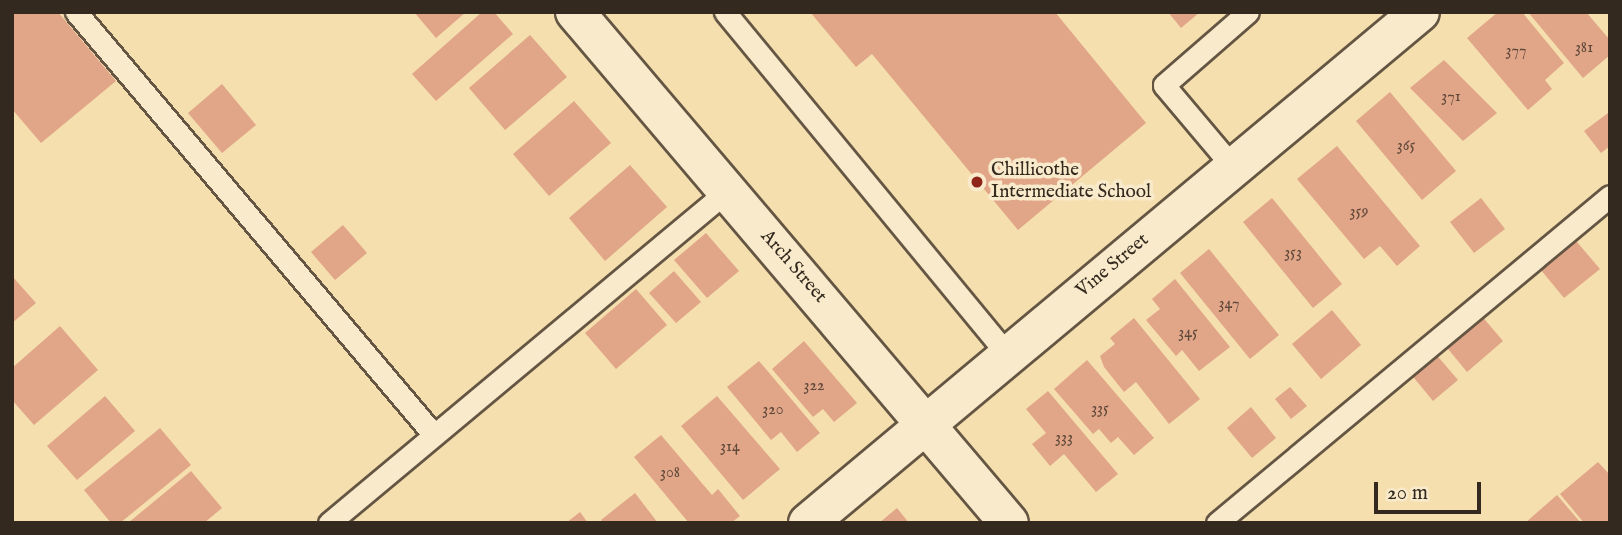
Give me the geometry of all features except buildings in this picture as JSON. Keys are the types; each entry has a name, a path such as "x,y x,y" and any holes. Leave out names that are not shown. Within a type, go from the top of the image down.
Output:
{"street":[{"name":"Arch Street","path":"575,12 1009,523"},
{"name":"Vine Street","path":"808,523 925,422 1420,12"}],"lane":[{"path":"725,12 1007,354"},
{"path":"1233,167 1164,85 1248,12"},
{"path":"82,14 433,435"},
{"path":"329,523 727,191"},
{"path":"1217,523 1610,196"}],"place":[{"name":"Chillicothe Intermediate School","path":"977,182"}]}
